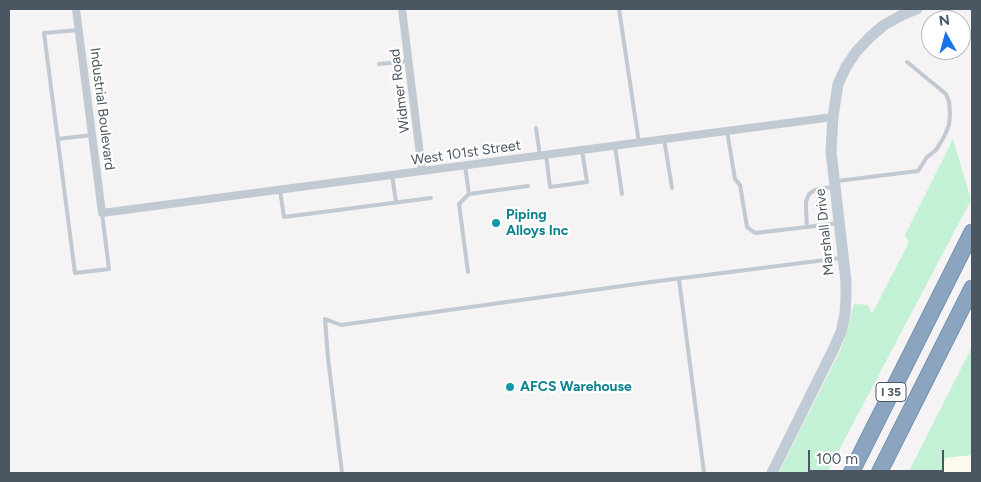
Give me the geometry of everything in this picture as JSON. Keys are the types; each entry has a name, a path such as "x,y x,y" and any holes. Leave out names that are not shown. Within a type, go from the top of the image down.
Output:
{"highway":[{"name":"I 35","path":"850,473 972,232"},
{"name":"I 35","path":"881,470 972,288"}],"street":[{"name":"Industrial Boulevard","path":"76,9 102,212"},
{"name":"Widmer Road","path":"402,9 422,171"},
{"name":"Marshall Drive","path":"772,473 834,348 841,332 845,314 846,297 843,257 832,152 833,117 838,84 856,52 870,37 884,25 917,9"},
{"name":"West 101st Street","path":"102,212 833,117"}],"lane":[{"path":"619,9 638,142"},
{"path":"79,30 44,34 75,273 109,269 102,212"},
{"path":"378,64 409,61"},
{"path":"807,227 806,202 809,194 815,190 835,184 918,171 926,156 936,150 944,138 949,125 950,114 949,101 946,94 907,62"},
{"path":"536,128 550,187 587,182 582,150"},
{"path":"727,131 735,179 740,185 747,227 755,234 840,222"},
{"path":"58,139 92,135"},
{"path":"664,139 672,188"},
{"path":"615,146 622,194"},
{"path":"465,166 469,194"},
{"path":"392,175 396,202"},
{"path":"468,272 458,204 469,194 528,186"},
{"path":"280,190 284,217 431,198"},
{"path":"342,473 325,319 341,325 843,257"},
{"path":"679,279 704,473"}],"shaded area":[{"path":"972,455 972,473 941,473 945,458"}],"green space":[{"path":"953,139 971,200 827,473 779,473 840,351 854,304 868,305 872,314 909,242 905,235"},
{"path":"972,347 972,455 945,458 941,473 908,473"}],"place":[{"name":"Piping Alloys Inc","path":"496,223"},
{"name":"AFCS Warehouse","path":"510,387"}]}
